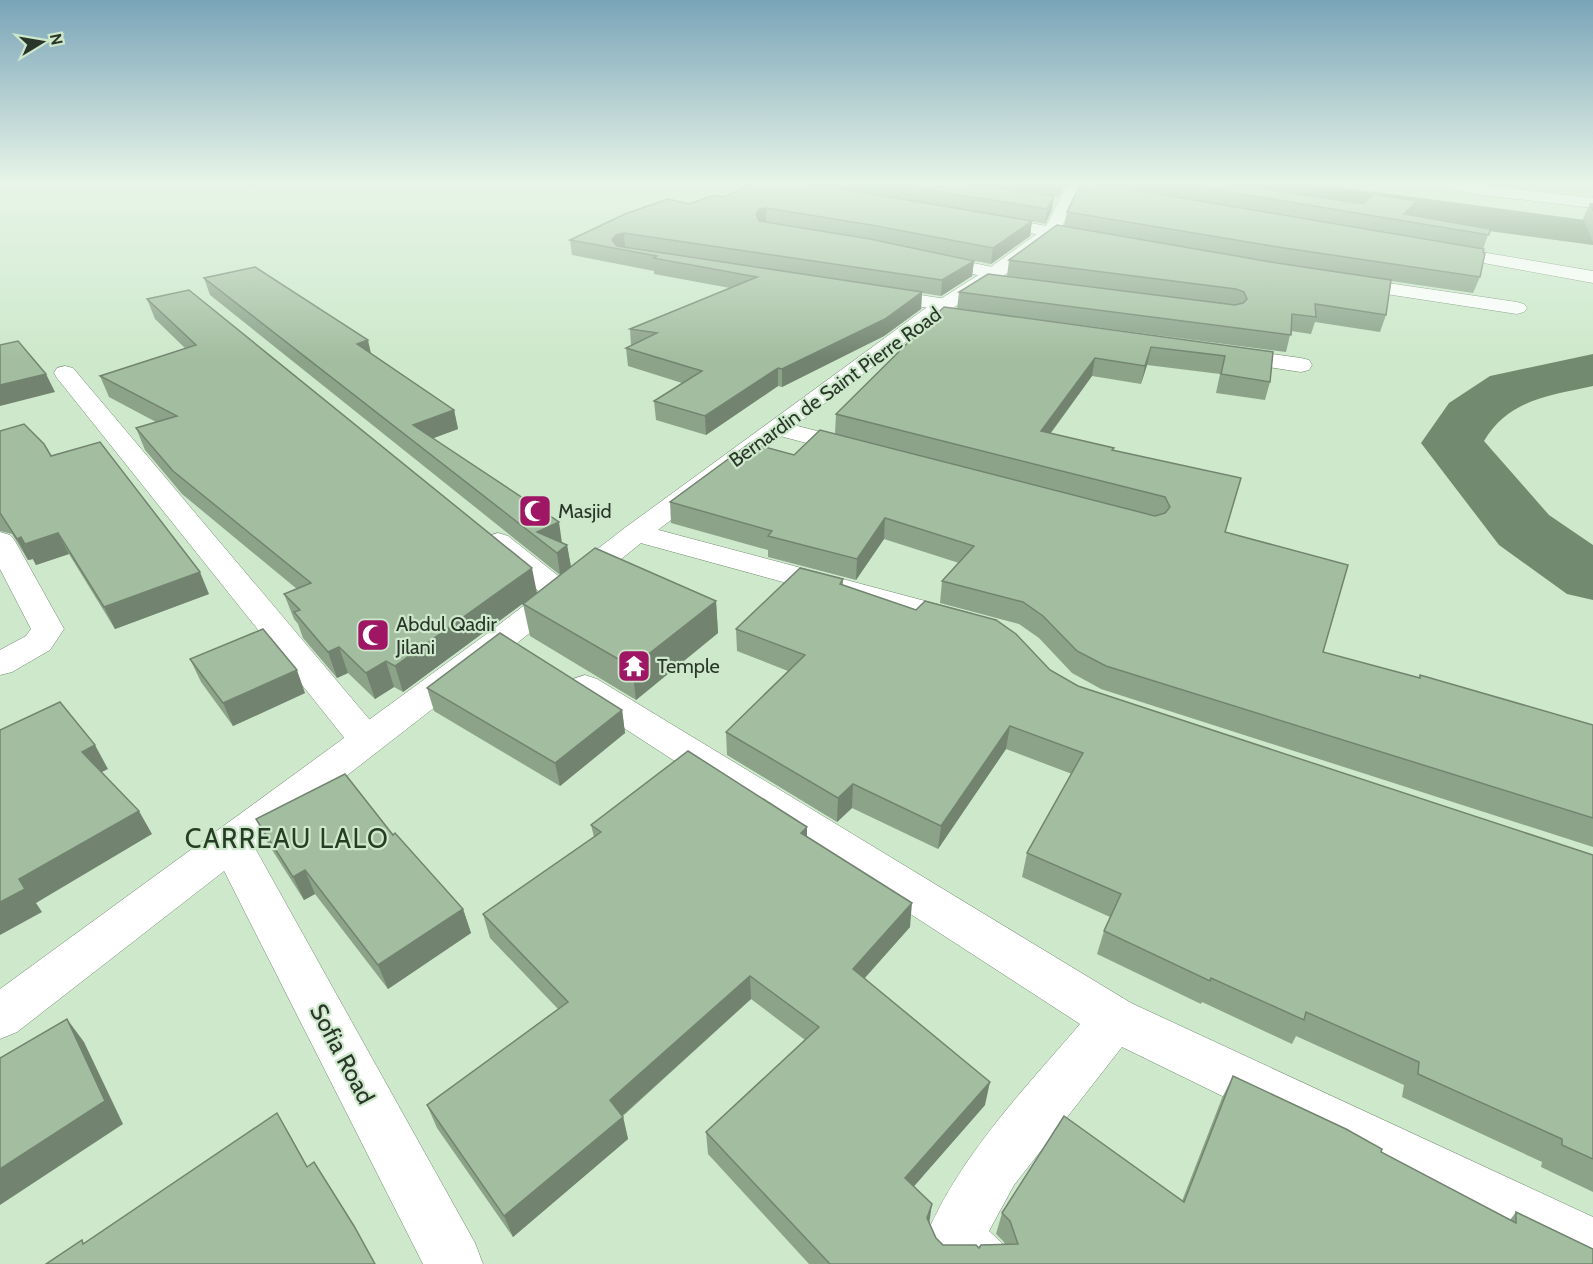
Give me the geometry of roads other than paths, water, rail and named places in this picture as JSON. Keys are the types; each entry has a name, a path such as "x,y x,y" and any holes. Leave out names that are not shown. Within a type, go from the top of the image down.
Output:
{"street":[{"name":"Bernardin de Saint Pierre Road","path":"0,1017 504,637 636,533 778,428 996,279 1033,240"},
{"path":"1428,248 1593,277"},
{"path":"916,256 996,279"},
{"path":"1328,280 1517,308"},
{"path":"855,291 947,312"},
{"path":"1209,352 1301,365"},
{"path":"65,373 367,741"},
{"path":"778,428 883,456"},
{"path":"478,526 560,593"},
{"path":"636,533 995,630"},
{"path":"0,541 48,629 38,644 0,664"},
{"path":"504,637 1114,1019 1593,1247"},
{"name":"Sofia Road","path":"231,843 454,1264"},
{"path":"981,1264 954,1238 994,1166 1114,1019"}],"waterway":[{"path":"1593,370 1510,388 1470,415 1452,443 1524,530 1593,578"}],"place":[{"name":"Masjid","path":"535,511"},
{"name":"Abdul Qadir Jilani","path":"373,635"},
{"name":"Temple","path":"634,666"}],"district":[{"name":"CARREAU LALO","path":"287,839"}]}
